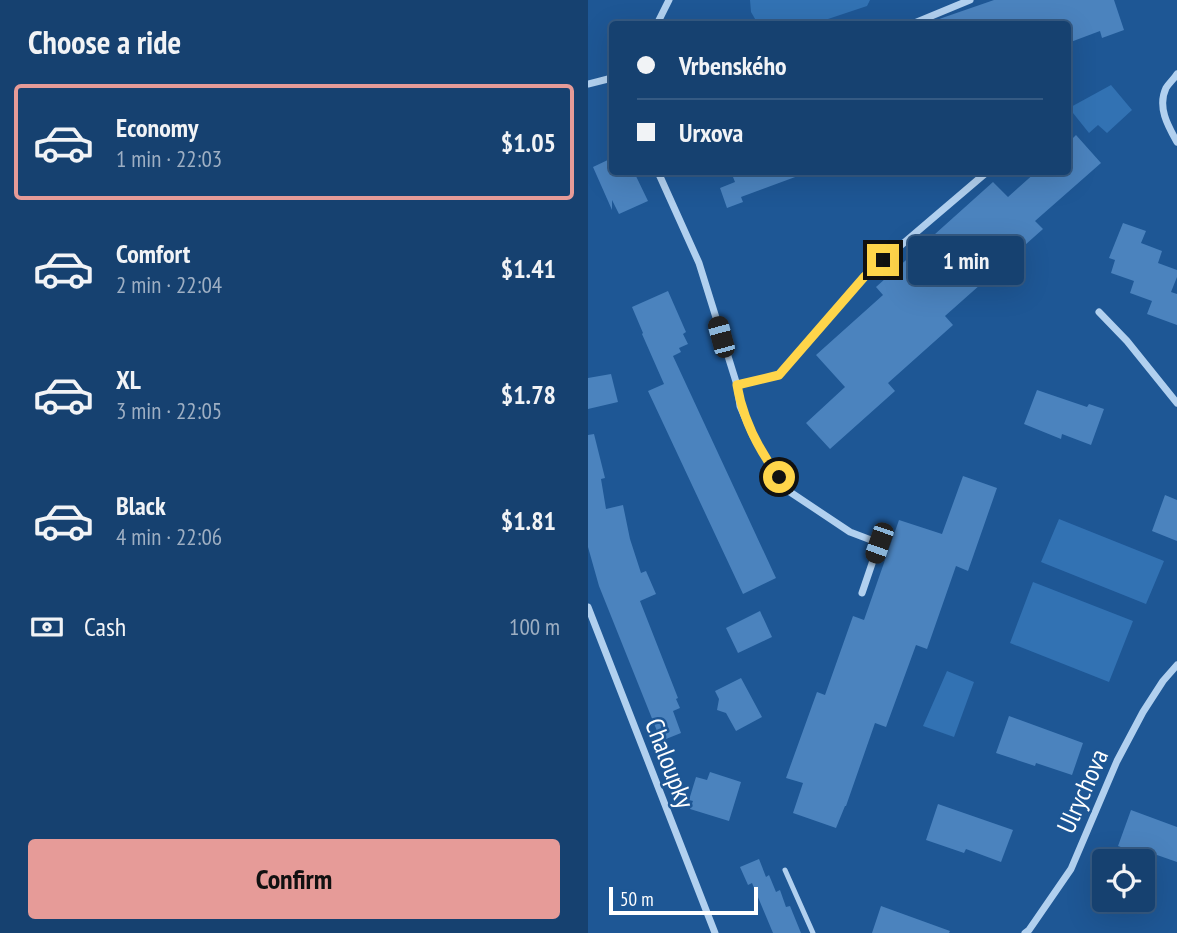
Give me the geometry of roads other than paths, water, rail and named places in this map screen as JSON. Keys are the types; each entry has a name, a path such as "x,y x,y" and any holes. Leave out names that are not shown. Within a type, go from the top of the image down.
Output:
{"street":[{"path":"658,21 668,0"},
{"path":"919,21 970,0"},
{"path":"1177,74 1166,89 1162,109 1177,142"},
{"path":"588,84 609,79"},
{"path":"659,175 699,263 737,385 740,406 752,436 790,492 850,532 879,543 862,593"},
{"path":"737,385 779,375 865,276 983,175"},
{"path":"1099,312 1127,341 1177,403"},
{"name":"Chaloupky","path":"588,607 715,933"},
{"name":"Ulrychova","path":"1025,933 1070,869 1117,761 1143,712 1177,665"}],"lane":[{"path":"785,870 813,933"}]}
